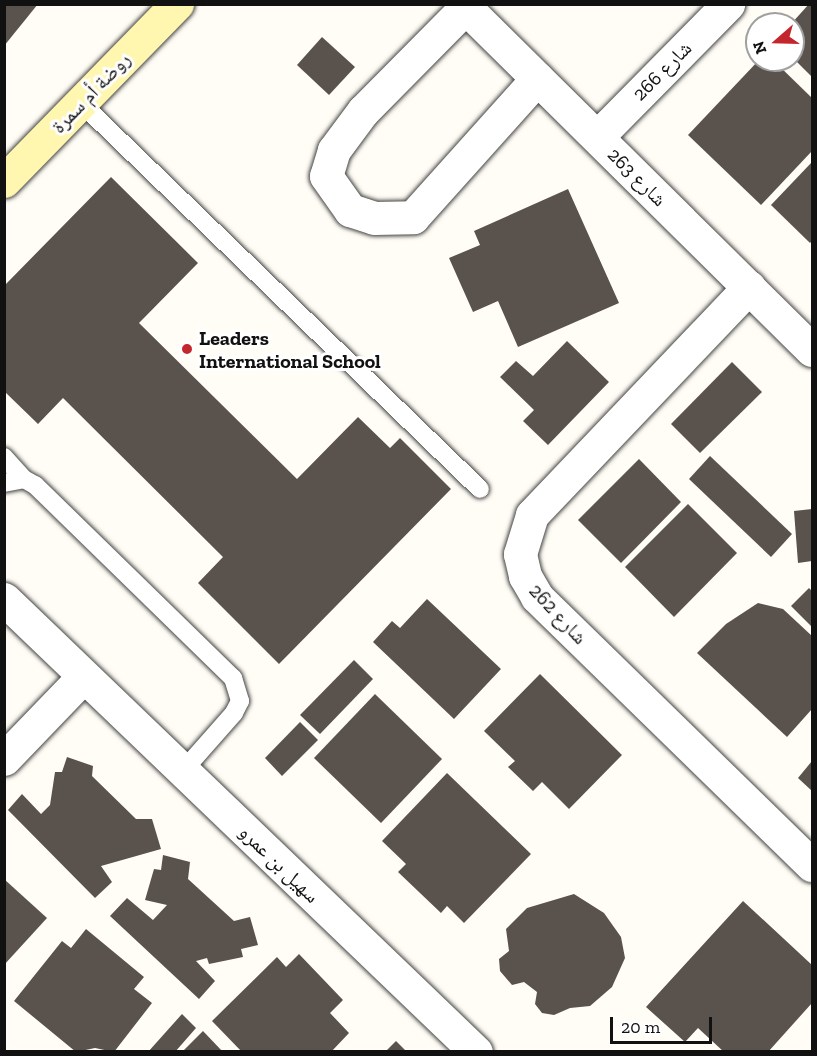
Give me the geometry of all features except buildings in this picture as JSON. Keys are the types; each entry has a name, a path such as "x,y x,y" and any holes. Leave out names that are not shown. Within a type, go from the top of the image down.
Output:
{"street":[{"name":"روضة أم سمرة","path":"4,181 177,4"},
{"name":"شارع 266","path":"597,137 728,4"},
{"name":"شارع 263","path":"464,6 813,350"},
{"path":"464,6 363,111 334,150 326,176 350,210 374,218 413,217 537,79"},
{"name":"شارع 262","path":"749,287 532,515 520,554 525,576 537,597 813,865"},
{"name":"سهيل بن عمرو","path":"4,599 476,1052"},
{"path":"4,759 83,677"}],"lane":[{"path":"81,103 480,489"},
{"path":"4,457 24,479 200,646 239,688 240,701 234,713 182,772"},
{"path":"4,483 24,479"}],"place":[{"name":"Leaders International School","path":"187,349"}]}
